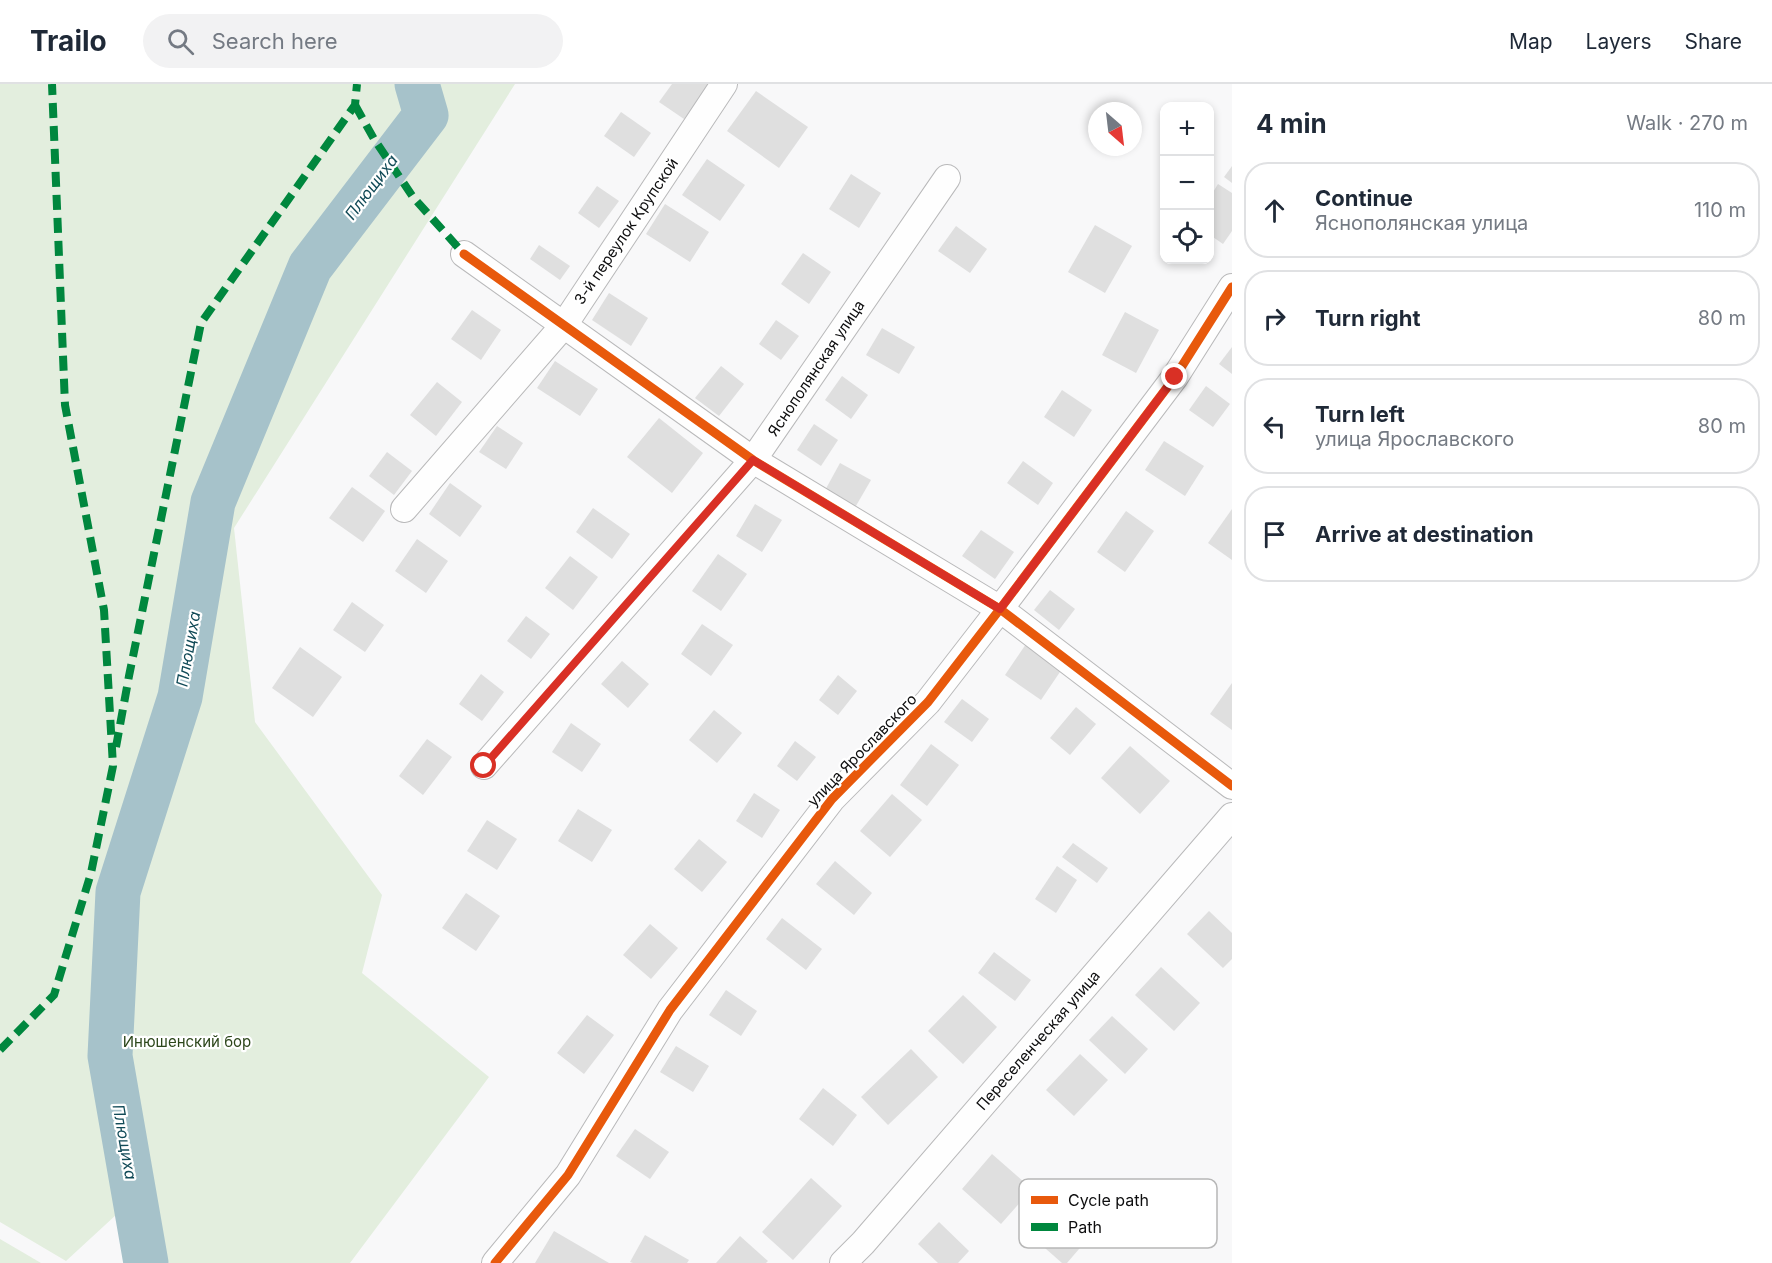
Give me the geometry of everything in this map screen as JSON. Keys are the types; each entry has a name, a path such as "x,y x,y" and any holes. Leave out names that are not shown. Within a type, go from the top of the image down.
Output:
{"street":[{"name":"3-й переулок Крупской","path":"404,509 564,325 724,84"},
{"name":"Яснополянская улица","path":"484,766 753,460 946,178"},
{"path":"464,254 753,460 1000,609 1232,786"},
{"name":"улица Ярославского","path":"495,1263 568,1175 670,1010 832,799 928,702 1175,377 1232,287"},
{"name":"Переселенческая улица","path":"843,1263 863,1243 1232,816"}],"green space":[{"name":"Инюшенский бор","path":"0,84 515,84 234,528 255,722 382,895 362,973 489,1077 350,1263 169,1263 117,1214 66,1261 0,1222"},
{"path":"0,1239 41,1263 0,1263"}],"building":[{"path":"672,84 710,84 684,119 659,102"},
{"path":"756,91 808,127 779,168 727,131"},
{"path":"621,112 651,133 634,157 604,136"},
{"path":"707,159 745,185 720,221 682,195"},
{"path":"1232,166 1232,183 1224,177"},
{"path":"851,174 881,193 859,228 829,209"},
{"path":"1218,184 1232,193 1232,231 1223,244 1214,238 1214,190"},
{"path":"597,186 619,201 599,228 578,213"},
{"path":"665,204 709,232 690,262 646,234"},
{"path":"1095,225 1132,246 1105,293 1068,272"},
{"path":"956,226 987,249 970,273 938,251"},
{"path":"539,245 570,266 560,280 530,259"},
{"path":"803,253 831,272 809,304 781,284"},
{"path":"609,293 648,318 631,346 592,320"},
{"path":"472,310 501,330 481,360 451,339"},
{"path":"1125,312 1159,330 1136,373 1102,355"},
{"path":"776,320 799,336 781,360 759,344"},
{"path":"882,328 915,347 899,374 866,355"},
{"path":"1232,347 1232,374 1219,364"},
{"path":"555,361 598,389 580,416 537,388"},
{"path":"721,366 744,384 719,416 695,398"},
{"path":"842,376 868,395 851,419 825,400"},
{"path":"437,382 462,402 436,436 410,415"},
{"path":"1206,386 1230,404 1213,427 1189,410"},
{"path":"1062,390 1092,410 1074,437 1044,417"},
{"path":"659,418 703,453 672,493 627,457"},
{"path":"814,424 838,440 821,466 797,450"},
{"path":"497,426 523,443 506,469 479,452"},
{"path":"1164,441 1204,466 1185,496 1145,470"},
{"path":"387,452 412,471 394,495 369,476"},
{"path":"1023,461 1053,483 1038,505 1007,483"},
{"path":"840,463 871,480 853,511 823,494"},
{"path":"450,483 482,506 460,537 429,514"},
{"path":"352,487 385,511 363,542 329,518"},
{"path":"755,504 782,520 762,552 736,536"},
{"path":"593,508 630,534 612,559 576,532"},
{"path":"1232,509 1232,560 1208,543"},
{"path":"1126,511 1154,531 1125,572 1097,552"},
{"path":"981,530 1014,552 995,579 962,556"},
{"path":"417,539 448,561 426,593 395,571"},
{"path":"718,554 747,574 721,611 692,591"},
{"path":"570,556 598,577 573,610 545,588"},
{"path":"1050,590 1075,609 1059,630 1034,610"},
{"path":"352,602 384,625 365,652 333,630"},
{"path":"526,616 550,634 531,659 507,641"},
{"path":"702,624 733,645 711,676 681,654"},
{"path":"1026,644 1062,669 1041,700 1005,675"},
{"path":"300,647 342,677 313,717 272,688"},
{"path":"622,661 649,684 628,708 601,684"},
{"path":"481,674 504,692 482,721 459,704"},
{"path":"838,675 857,691 838,715 819,700"},
{"path":"1232,683 1232,730 1210,714"},
{"path":"962,699 989,719 972,742 944,722"},
{"path":"1076,707 1096,724 1070,755 1050,738"},
{"path":"714,710 742,733 717,763 689,740"},
{"path":"571,723 601,744 582,772 552,752"},
{"path":"427,739 452,757 423,795 399,776"},
{"path":"795,741 816,757 797,781 777,766"},
{"path":"931,744 959,765 927,806 900,785"},
{"path":"1130,746 1170,781 1140,814 1101,778"},
{"path":"754,793 780,810 762,838 736,821"},
{"path":"892,794 922,820 890,857 860,831"},
{"path":"578,809 612,830 592,862 558,841"},
{"path":"487,820 517,839 497,870 467,851"},
{"path":"699,839 727,862 702,892 674,869"},
{"path":"1073,843 1108,868 1097,883 1062,857"},
{"path":"835,861 872,893 854,915 816,884"},
{"path":"1057,866 1077,880 1056,913 1035,899"},
{"path":"466,893 500,916 476,951 442,928"},
{"path":"1209,911 1232,933 1232,959 1223,968 1187,934"},
{"path":"782,918 822,949 806,970 766,939"},
{"path":"650,924 678,948 651,979 623,955"},
{"path":"994,952 1031,980 1015,1001 978,973"},
{"path":"1161,967 1200,1003 1174,1031 1135,995"},
{"path":"726,990 757,1011 741,1036 709,1015"},
{"path":"963,995 997,1027 963,1064 928,1031"},
{"path":"587,1015 614,1035 584,1074 557,1053"},
{"path":"1112,1016 1148,1049 1125,1074 1089,1040"},
{"path":"676,1046 709,1066 693,1092 660,1072"},
{"path":"911,1049 938,1077 888,1125 861,1097"},
{"path":"1080,1054 1108,1080 1074,1116 1046,1090"},
{"path":"823,1088 857,1115 833,1146 799,1119"},
{"path":"635,1129 669,1152 650,1179 616,1156"},
{"path":"992,1154 1021,1179 1019,1204 1001,1224 962,1189"},
{"path":"811,1178 842,1206 793,1260 762,1232"},
{"path":"939,1222 969,1251 958,1263 938,1263 918,1244"},
{"path":"554,1231 609,1263 535,1263"},
{"path":"645,1235 689,1260 687,1263 630,1262"},
{"path":"740,1236 768,1261 766,1263 716,1263"},
{"path":"1045,1248 1080,1248 1067,1263 1062,1263"}],"waterway":[{"name":"Плющиха","path":"146,1263 110,1056 118,892 180,697 213,502 310,267 426,115 417,84"}],"marked path":[{"path":"0,1050 54,995 91,873 113,766 104,610 65,405 52,84"},
{"path":"116,747 201,323 355,105 357,84"},
{"path":"355,105 374,139 413,197 464,254"}],"cycle path":[{"path":"464,254 753,460 1000,609 1232,786"},
{"path":"495,1263 568,1175 670,1010 832,799 928,702 1175,377 1232,287"}],"route":[{"path":"484,766 753,460 1000,609 1175,377"}]}
